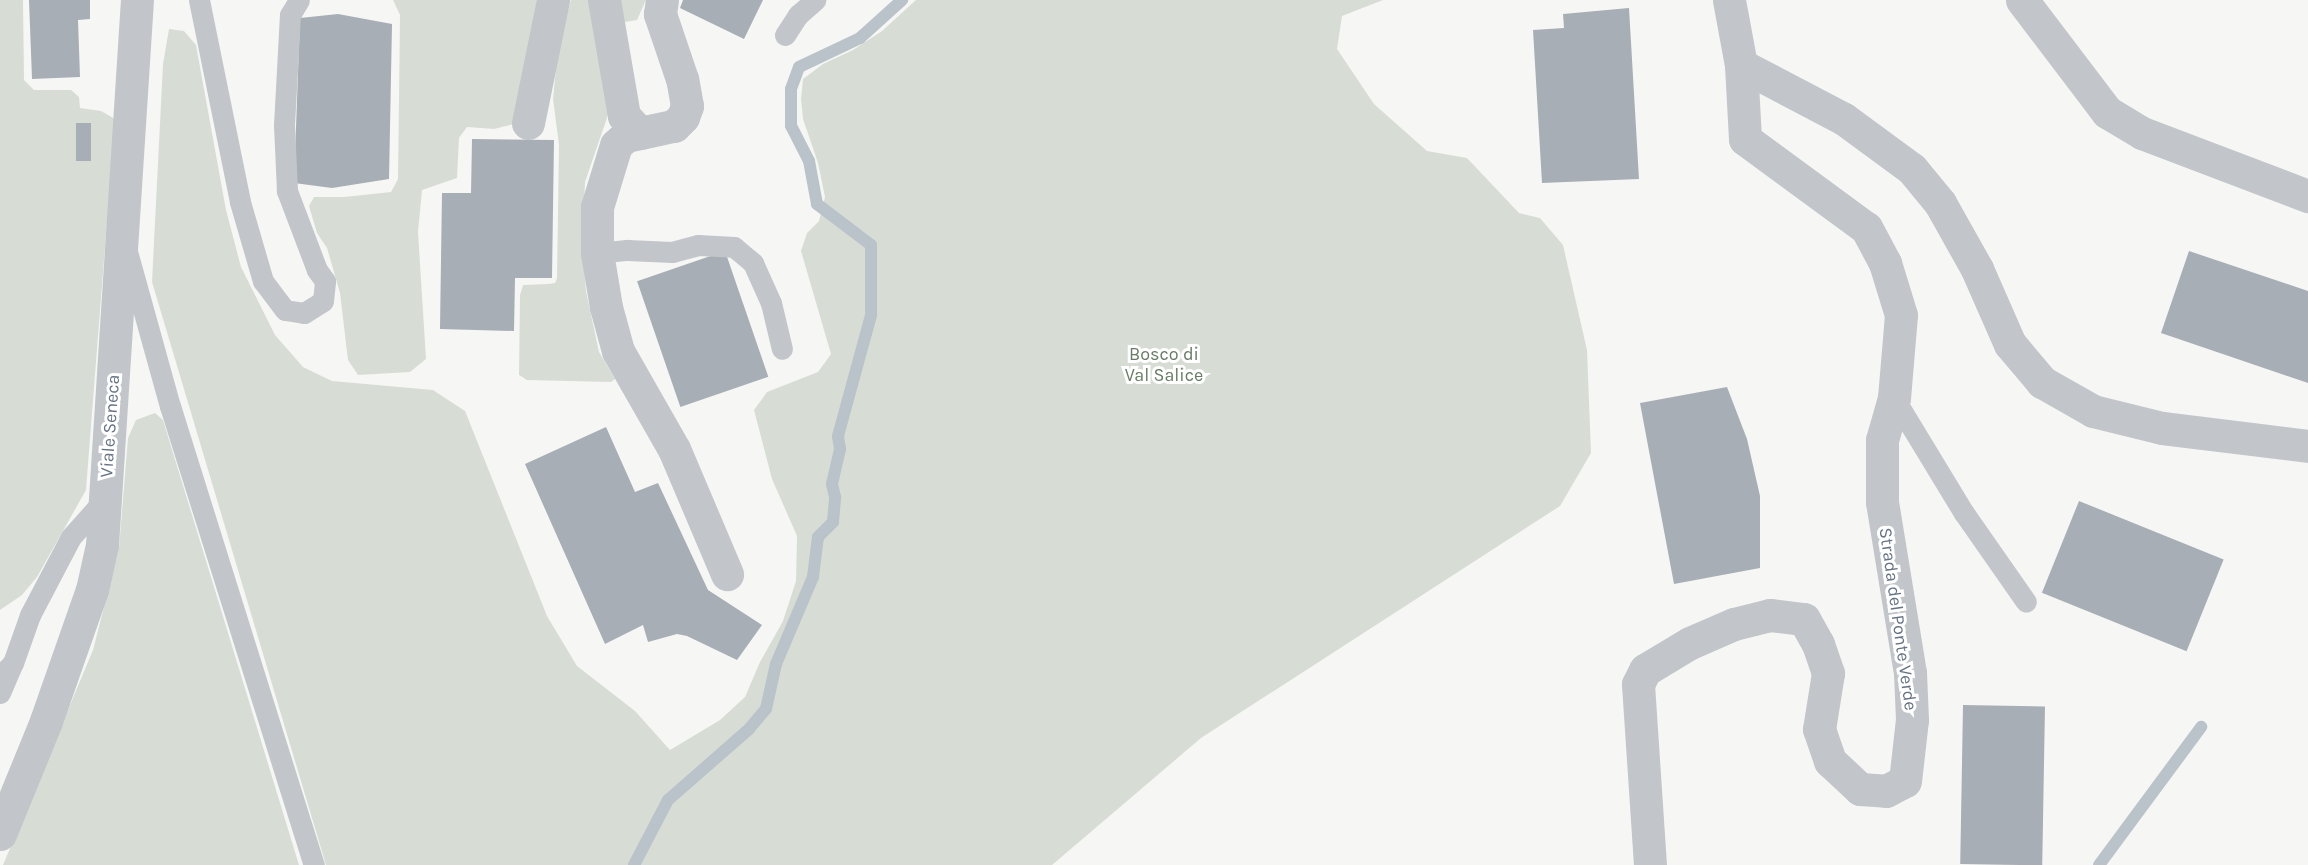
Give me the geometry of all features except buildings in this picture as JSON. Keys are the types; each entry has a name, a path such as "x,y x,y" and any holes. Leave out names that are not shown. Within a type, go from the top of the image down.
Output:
{"street":[{"name":"Viale Seneca","path":"0,834 46,721 92,590 102,545 136,0"},
{"path":"528,123 553,0"},
{"path":"604,0 624,116 640,133"},
{"path":"662,0 660,14 682,79 687,106 683,117 674,126 626,136 616,145 597,207 597,253 606,307 618,351 674,449 727,574"},
{"name":"Strada del Ponte Verde","path":"1650,865 1638,684 1645,670 1690,643 1734,624 1770,615 1804,619 1818,644 1828,673 1819,729 1830,761 1860,789 1886,791 1905,781 1912,720 1910,673 1882,502 1882,440 1894,398 1901,315 1885,263 1866,228 1745,139 1741,65 1729,0"},
{"path":"2022,0 2107,112 2142,133 2308,196"},
{"path":"1741,65 1844,119 1912,170 1940,203 1977,269 2010,344 2042,382 2093,411 2162,428 2308,446"}],"lane":[{"path":"199,0 240,202 263,281 285,310 304,313 323,302 325,281 317,270 287,191 284,125 290,15 299,0"},
{"path":"786,35 798,15 815,0"},
{"path":"123,237 170,406 315,865"},
{"path":"597,253 627,250 672,252 698,245 734,247 753,263 771,303 782,349"},
{"path":"1894,398 1964,513 2026,602"},
{"path":"0,693 6,669 30,615 71,537 105,500"}],"green space":[{"path":"0,0 23,0 24,80 34,90 71,90 79,97 80,108 101,111 115,119 86,490 37,577 22,595 0,610"},
{"path":"393,0 537,0 514,124 494,129 467,127 459,138 457,178 422,190 418,232 426,359 410,372 358,375 348,360 340,293 327,248 317,233 309,206 314,197 344,197 391,192 398,179 400,15"},
{"path":"571,0 588,0 609,112 585,182 582,247 586,291 599,352 615,379 611,382 527,380 519,375 520,295 523,285 555,283 557,278 559,145 553,99 558,48"},
{"path":"617,0 646,0 637,20 625,22"},
{"name":"Bosco di Val Salice","path":"916,0 1383,0 1342,16 1337,49 1374,104 1427,151 1467,158 1519,213 1540,218 1563,245 1587,350 1591,453 1560,506 1201,738 1052,865 326,865 152,282 163,64 169,29 184,31 196,45 226,210 241,267 275,335 303,367 332,381 433,390 465,411 547,616 577,666 635,711 670,750 720,720 745,697 760,662 783,621 796,581 797,536 772,479 754,410 767,392 818,372 831,354 801,251 807,233 819,221 825,197 818,163 803,119 801,99 803,79 823,64 853,50 882,31"},
{"path":"155,413 163,420 299,865 3,865 93,650 119,548 128,438 136,420"}],"waterway":[{"path":"634,865 668,800 749,729 766,709 776,664 813,577 818,537 833,522 835,497 832,484 840,449 838,436 871,315 871,245 817,204 809,161 791,126 791,89 799,67 860,38 902,0"},
{"path":"2099,865 2201,727"}]}
